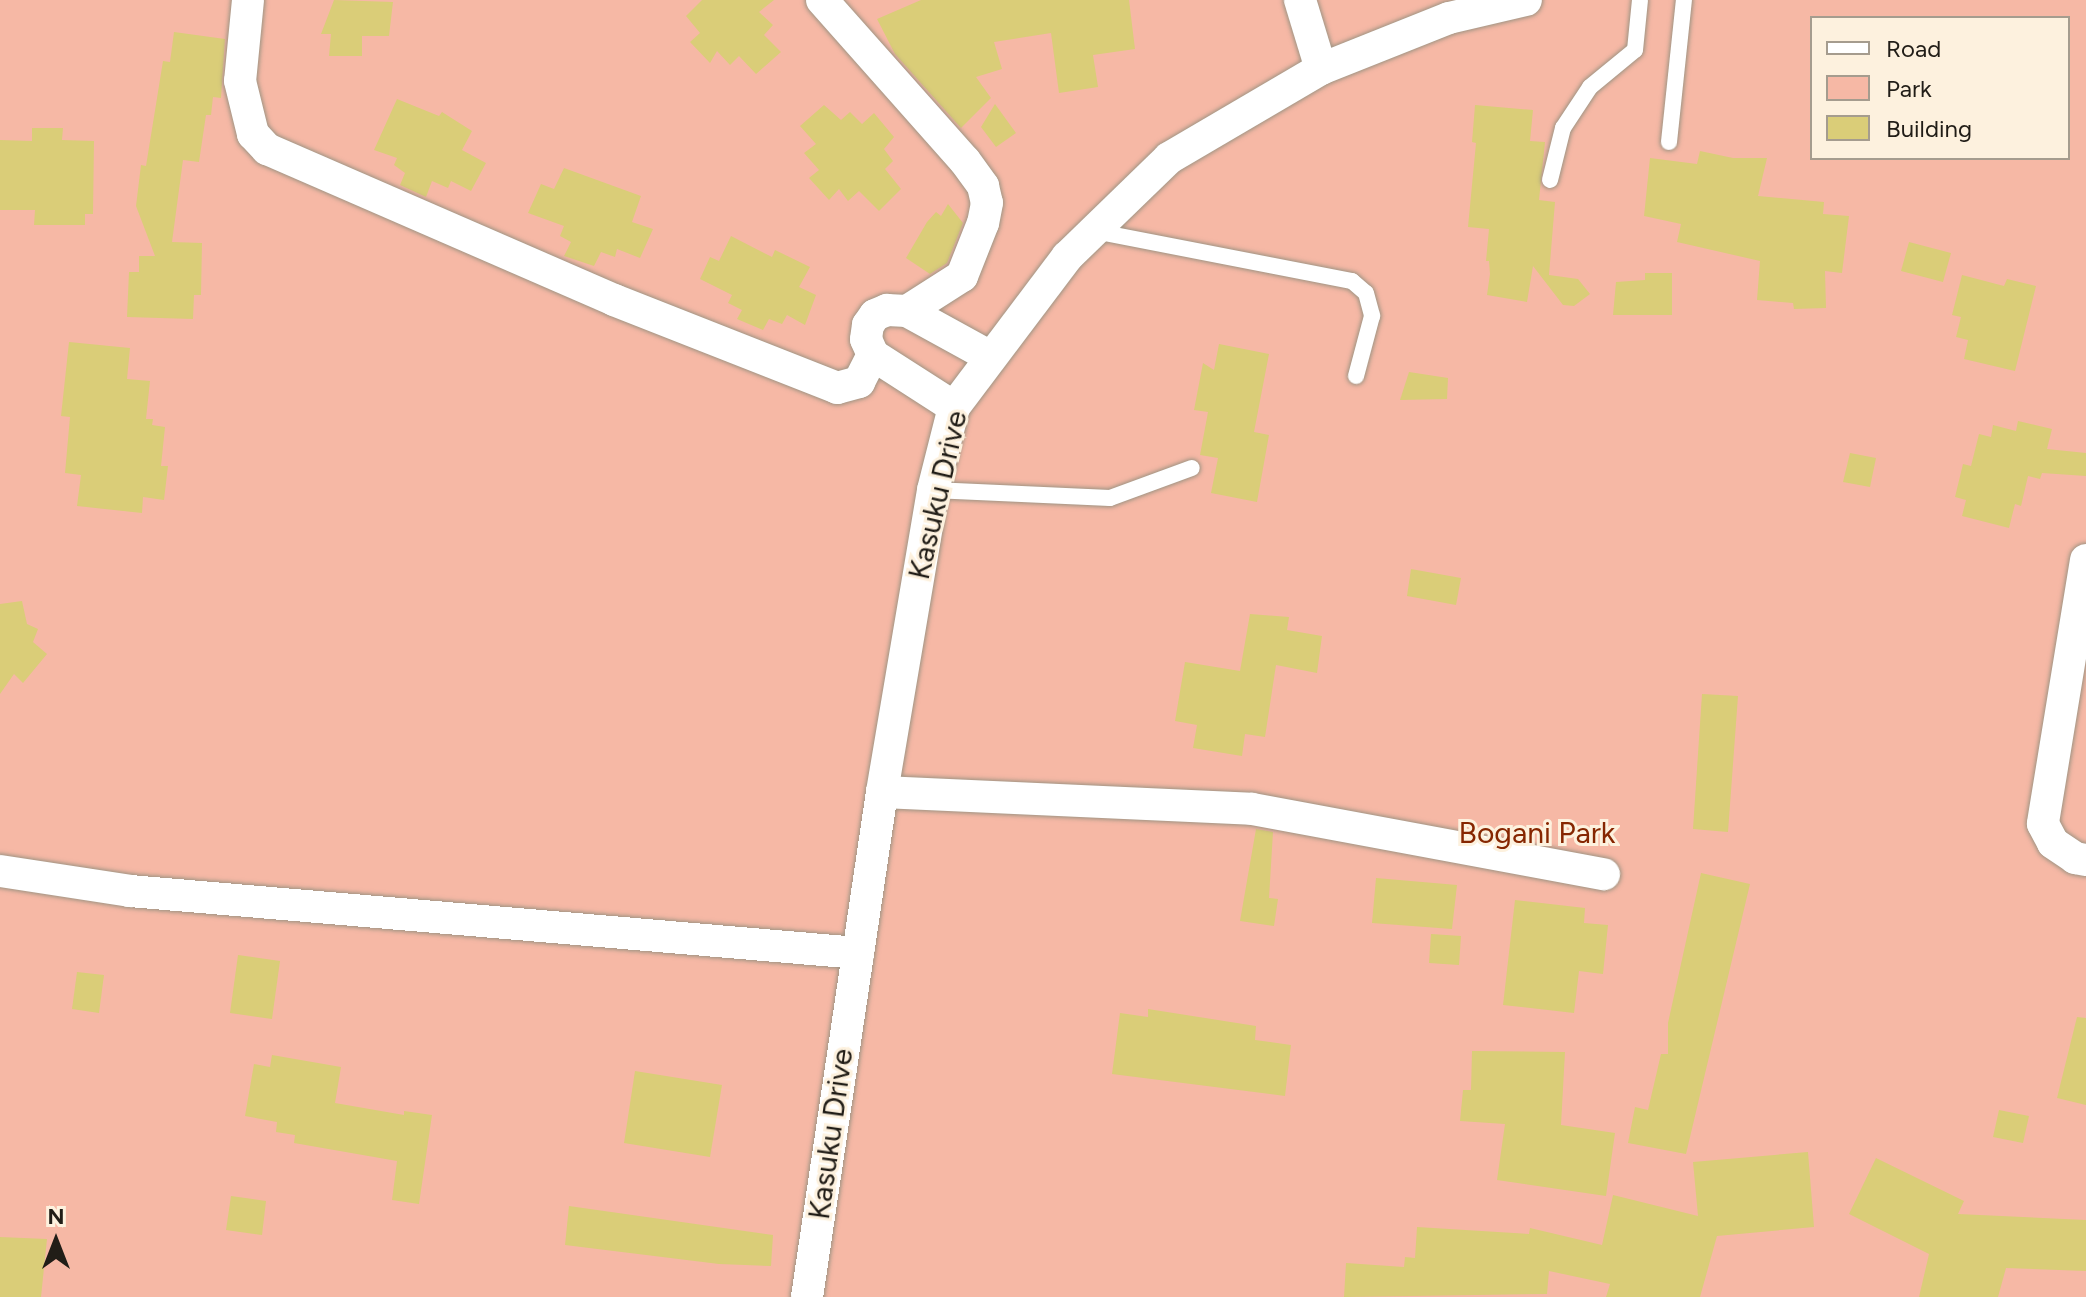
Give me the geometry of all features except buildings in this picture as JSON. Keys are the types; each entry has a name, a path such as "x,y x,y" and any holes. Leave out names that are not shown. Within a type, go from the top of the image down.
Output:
{"street":[{"path":"248,0 240,81 253,134 267,149 614,300 837,388 859,382 873,355"},
{"path":"822,0 965,161 983,186 987,203 983,223 962,276 907,311"},
{"path":"1300,0 1321,69"},
{"name":"Kasuku Drive","path":"807,1297 882,792 933,490 954,407 989,356 1067,257 1169,158 1321,69 1449,18 1526,0"},
{"path":"954,407 873,355 866,339 868,325 875,315 887,310 907,311 989,356"},
{"path":"2086,560 2043,824 2053,843 2075,858 2086,860"},
{"path":"882,792 1252,809 1604,874"},
{"path":"0,871 130,891 858,953"}],"lane":[{"path":"1550,180 1563,128 1590,87 1635,50 1640,0"},
{"path":"1669,142 1684,0"},
{"path":"1094,231 1352,281 1366,293 1372,316 1356,376"},
{"path":"933,490 1110,498 1192,468"}],"green space":[{"name":"Bogani Park","path":"0,0 2086,0 2086,1297 0,1297"}]}
